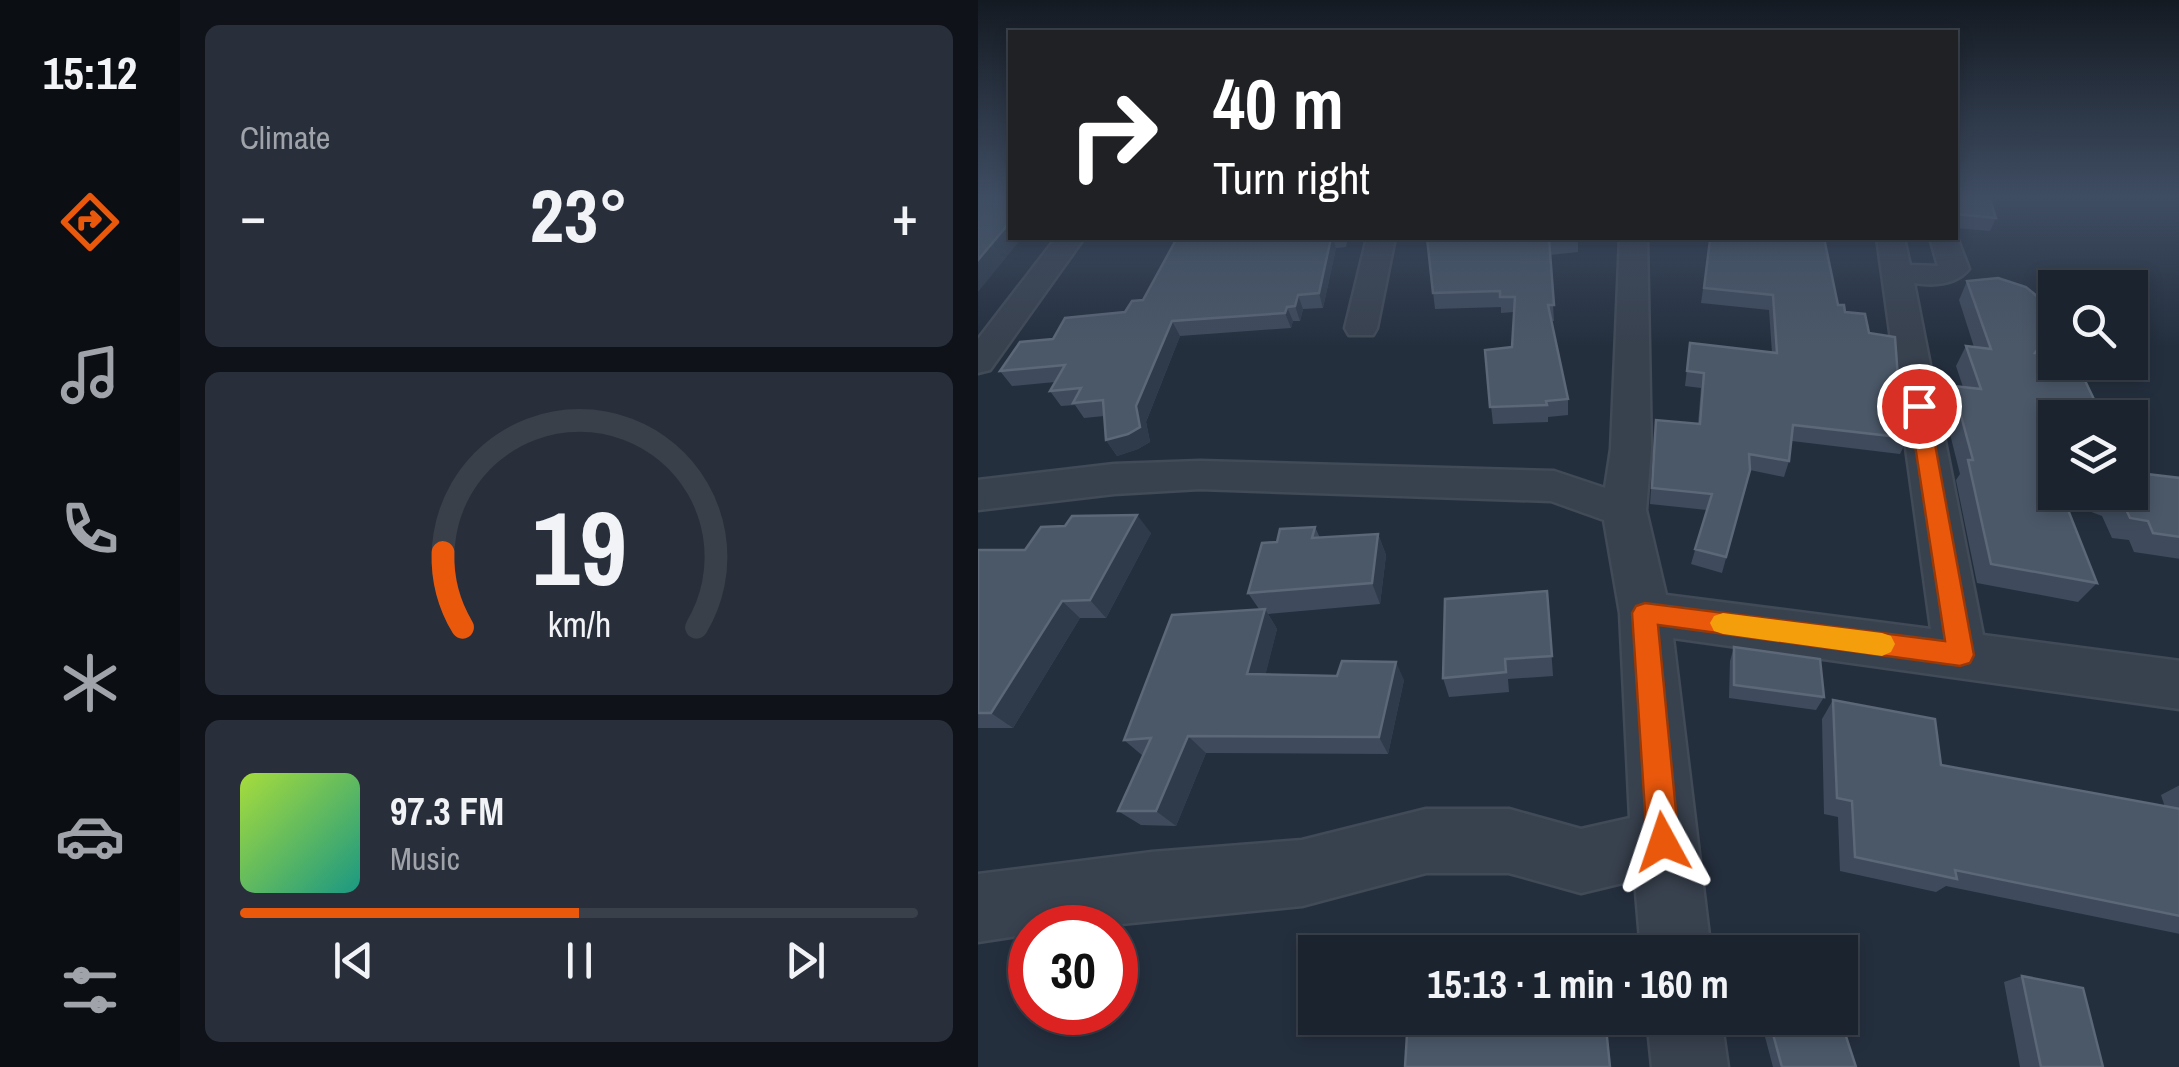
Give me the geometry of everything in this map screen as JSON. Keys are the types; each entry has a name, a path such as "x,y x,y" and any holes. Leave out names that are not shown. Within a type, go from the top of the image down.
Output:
{"street":[{"path":"978,364 1064,246"},
{"path":"1362,328 1379,246"},
{"path":"1634,246 1632,449 1624,510 1645,613 1674,935"},
{"path":"1894,255 1937,276 1954,269 1947,246"},
{"path":"1894,255 1960,655"},
{"path":"978,496 1114,478 1200,474 1554,486 1624,510"},
{"path":"1645,613 2180,685"},
{"path":"978,908 1152,885 1302,873 1426,841 1509,842 1581,862 1663,842"},
{"path":"1686,1035 1690,1067"}],"building":[{"path":"978,246 990,246 978,260"},
{"path":"1173,246 1329,246 1319,293 1298,295 1295,306 1287,307 1285,313 1172,321 1136,406 1140,427 1128,434 1106,440 1103,400 1073,403 1081,388 1050,391 1065,365 1000,371 1020,342 1053,339 1065,318 1125,312 1132,301 1143,300"},
{"path":"1428,246 1550,246 1554,305 1548,305 1568,399 1546,401 1547,405 1490,407 1485,350 1512,347 1515,297 1500,297 1500,291 1433,293"},
{"path":"1709,246 1826,246 1838,305 1844,305 1845,312 1865,314 1869,333 1895,337 1899,392 1908,438 1793,425 1789,461 1749,454 1750,470 1726,557 1695,549 1712,494 1652,488 1656,420 1700,424 1704,373 1687,371 1690,343 1777,353 1773,295 1704,288"},
{"path":"1998,278 2026,287 2038,297 2038,380 2085,380 2094,400 2038,400 2038,510 2068,510 2097,583 1991,564 1968,460 1973,460 1953,386 1981,389 1966,346 1991,349 1967,281"},
{"path":"2148,474 2180,478 2180,537 2153,533 2148,521 2130,518 2126,510 2148,510"},
{"path":"1137,515 1090,600 1062,601 991,713 978,713 978,550 1025,550 1041,527 1065,526 1072,516"},
{"path":"1315,527 1312,538 1378,534 1372,583 1248,593 1262,543 1277,542 1280,529"},
{"path":"1547,591 1552,656 1505,659 1506,672 1443,678 1445,599"},
{"path":"1265,609 1247,674 1337,676 1342,661 1396,662 1379,737 1188,736 1156,811 1118,811 1151,738 1124,740 1172,615"},
{"path":"1734,647 1820,659 1824,697 1734,685"},
{"path":"1833,700 1935,719 1941,765 2180,809 2180,916 1955,870 1957,879 1855,857 1852,801 1837,798"},
{"path":"2022,976 2083,988 2103,1067 2041,1067"},
{"path":"1407,1035 1607,1035 1610,1067 1405,1067"},
{"path":"1773,1035 1846,1035 1856,1067 1782,1067"}],"slow traffic":[{"path":"1723,623 1882,644"}],"route":[{"path":"1663,842 1645,613 1960,655 1919,406"}]}
